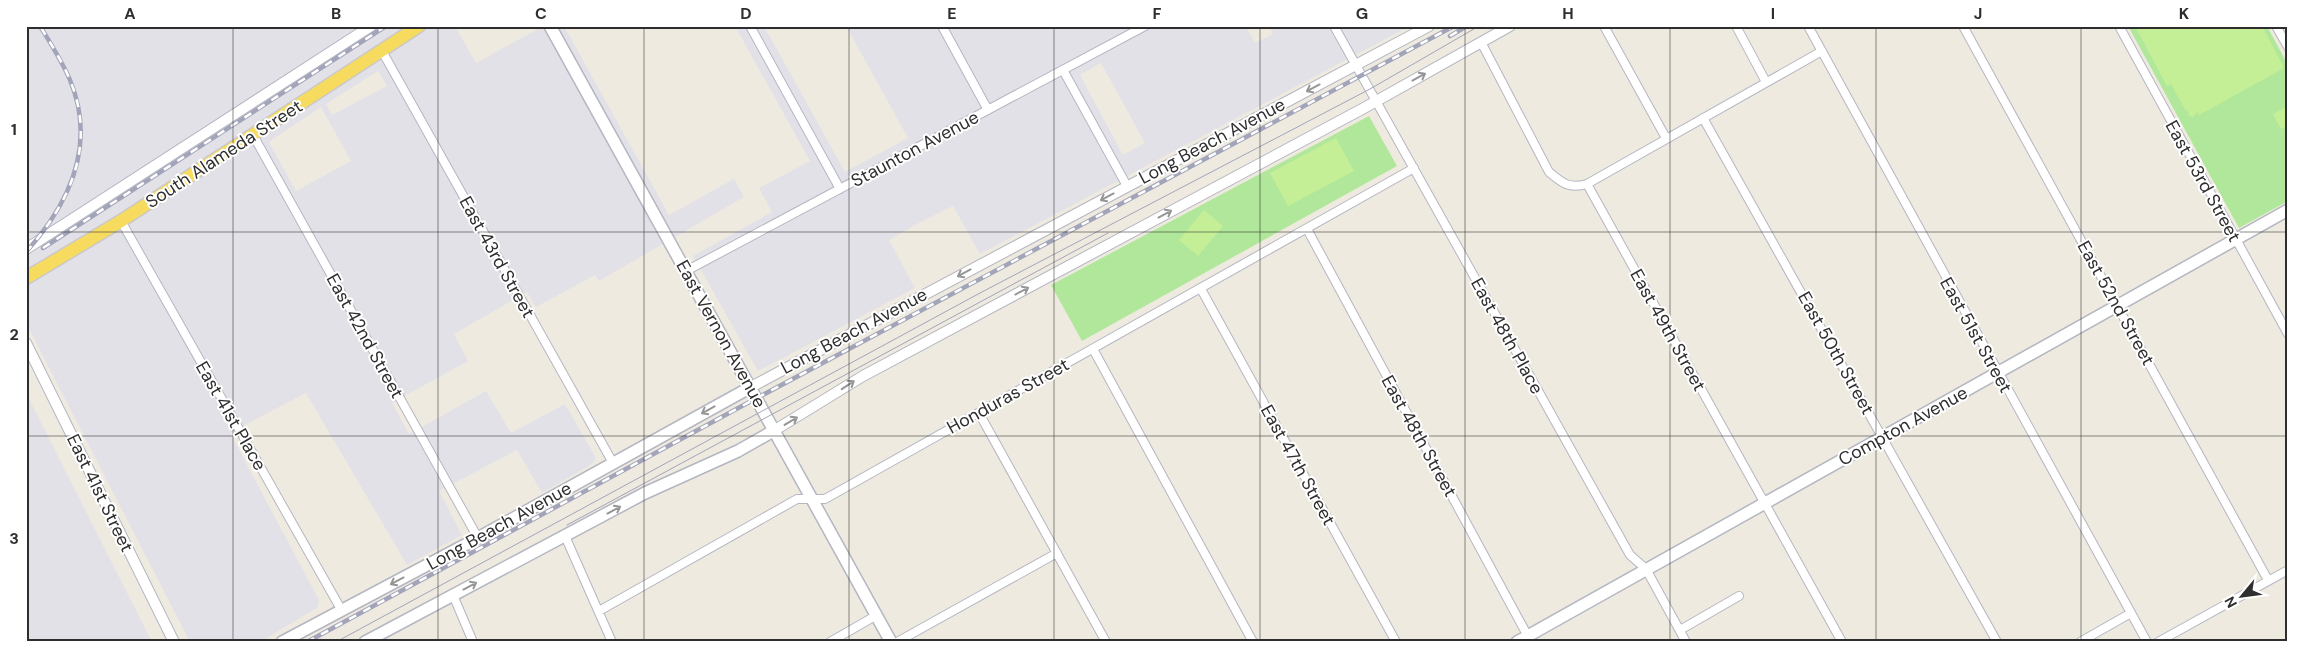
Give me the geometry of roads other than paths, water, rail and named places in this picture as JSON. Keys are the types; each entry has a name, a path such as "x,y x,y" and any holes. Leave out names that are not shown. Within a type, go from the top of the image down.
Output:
{"main road":[{"name":"South Alameda Street","path":"26,278 121,221 419,26"},
{"name":"East Vernon Avenue","path":"550,26 891,642"},
{"name":"Compton Avenue","path":"1517,642 1530,639 1646,570 2288,210"},
{"name":"Long Beach Avenue","path":"282,642 478,538 751,387"},
{"path":"365,642 645,493 738,451 775,430"}],"street":[{"name":"South Alameda Street","path":"26,249 371,26"},
{"path":"750,26 840,189"},
{"path":"942,26 988,110"},
{"name":"Staunton Avenue","path":"686,271 1145,26"},
{"name":"East 48th Place","path":"1334,26 1630,555 1646,570 1686,642"},
{"name":"Long Beach Avenue","path":"751,387 1429,26"},
{"path":"775,430 864,376 1510,26"},
{"path":"1604,26 1666,138"},
{"path":"1736,26 1766,82"},
{"name":"East 51st Street","path":"1808,26 2147,642"},
{"name":"East 52nd Street","path":"1963,26 2119,306 2268,580"},
{"name":"East 53rd Street","path":"2119,26 2288,334"},
{"path":"2276,26 2288,47"},
{"path":"1481,42 1550,172 1563,184 1576,187 1586,184 1822,51"},
{"name":"East 43rd Street","path":"382,51 613,463"},
{"path":"1063,70 1127,186"},
{"name":"East 50th Street","path":"1703,118 1883,436 1996,642"},
{"name":"East 42nd Street","path":"252,135 478,538"},
{"name":"Honduras Street","path":"599,611 797,499 825,499 1414,168"},
{"name":"East 49th Street","path":"1586,184 1842,642"},
{"name":"East 41st Place","path":"121,221 342,611"},
{"name":"East 48th Street","path":"1307,229 1530,639"},
{"name":"East 47th Street","path":"1200,289 1396,642"},
{"name":"East 41st Street","path":"26,344 174,642"},
{"path":"1093,349 1254,642"},
{"path":"979,414 1106,642"},
{"path":"565,536 612,642"},
{"path":"896,642 1057,553"},
{"path":"2158,642 2288,570"},
{"path":"453,595 473,642"},
{"path":"1680,630 1738,596"},
{"path":"2080,642 2131,613"},
{"path":"830,642 877,615"}],"tram line":[{"path":"336,642 980,293 1370,89 1479,26"},
{"path":"567,525 1108,233"}],"railway":[{"path":"26,252 55,214 75,172 80,150 81,127 78,104 67,73 40,26"},
{"path":"43,248 386,26"},
{"path":"307,642 742,406 1454,26"},
{"path":"1450,36 1467,26"}]}
